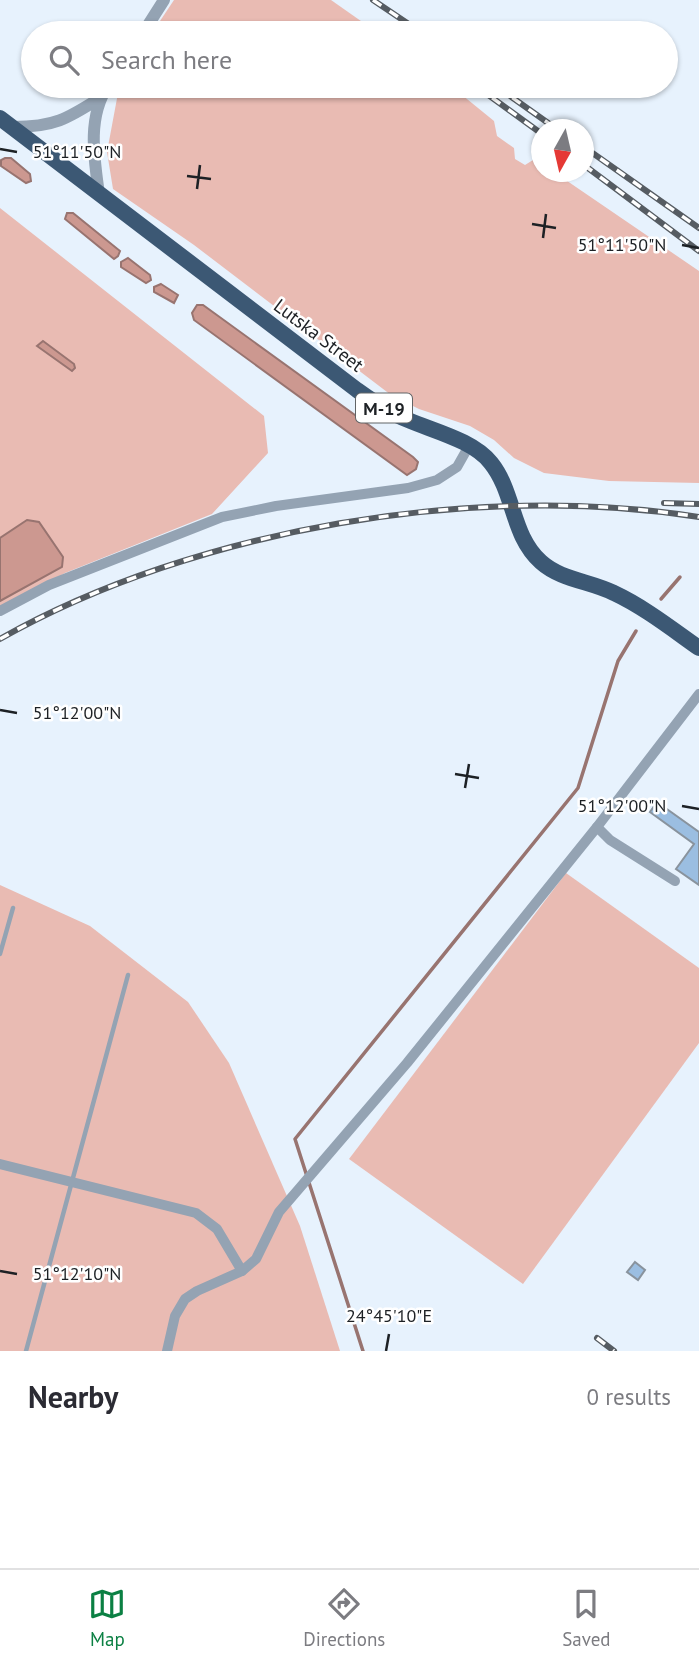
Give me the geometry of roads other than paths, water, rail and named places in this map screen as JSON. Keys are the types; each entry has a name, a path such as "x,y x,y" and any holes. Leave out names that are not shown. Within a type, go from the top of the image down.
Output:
{"highway":[{"name":"Lutska Street","path":"7,122 357,390 392,413 429,430 470,444 491,463 506,491 524,543 542,562 561,574 614,592 699,648"}],"street":[{"path":"151,21 164,0"},
{"path":"7,122 53,124 74,115 100,98"},
{"path":"99,194 93,141 100,98"},
{"path":"0,611 50,585 222,517 276,506 408,488 437,480 457,467 470,444"},
{"path":"167,1351 175,1316 185,1299 242,1271 256,1259 279,1212 407,1063 597,827 699,694"},
{"path":"597,827 610,840 675,881"},
{"path":"0,1164 196,1213 218,1229 242,1271"}],"lane":[{"path":"0,954 13,908"},
{"path":"26,1351 128,975"}],"waterway":[{"path":"661,599 680,577"},
{"path":"363,1351 295,1139 578,788 618,661 636,631"}],"railway":[{"path":"373,0 404,21"},
{"path":"492,98 531,126"},
{"path":"513,98 542,119"},
{"path":"594,154 699,228"},
{"path":"594,172 699,251"},
{"path":"664,503 699,504"},
{"path":"0,639 77,600 161,568 249,542 340,523 432,511 524,506 613,508 699,517"},
{"path":"597,1338 614,1351"}]}
